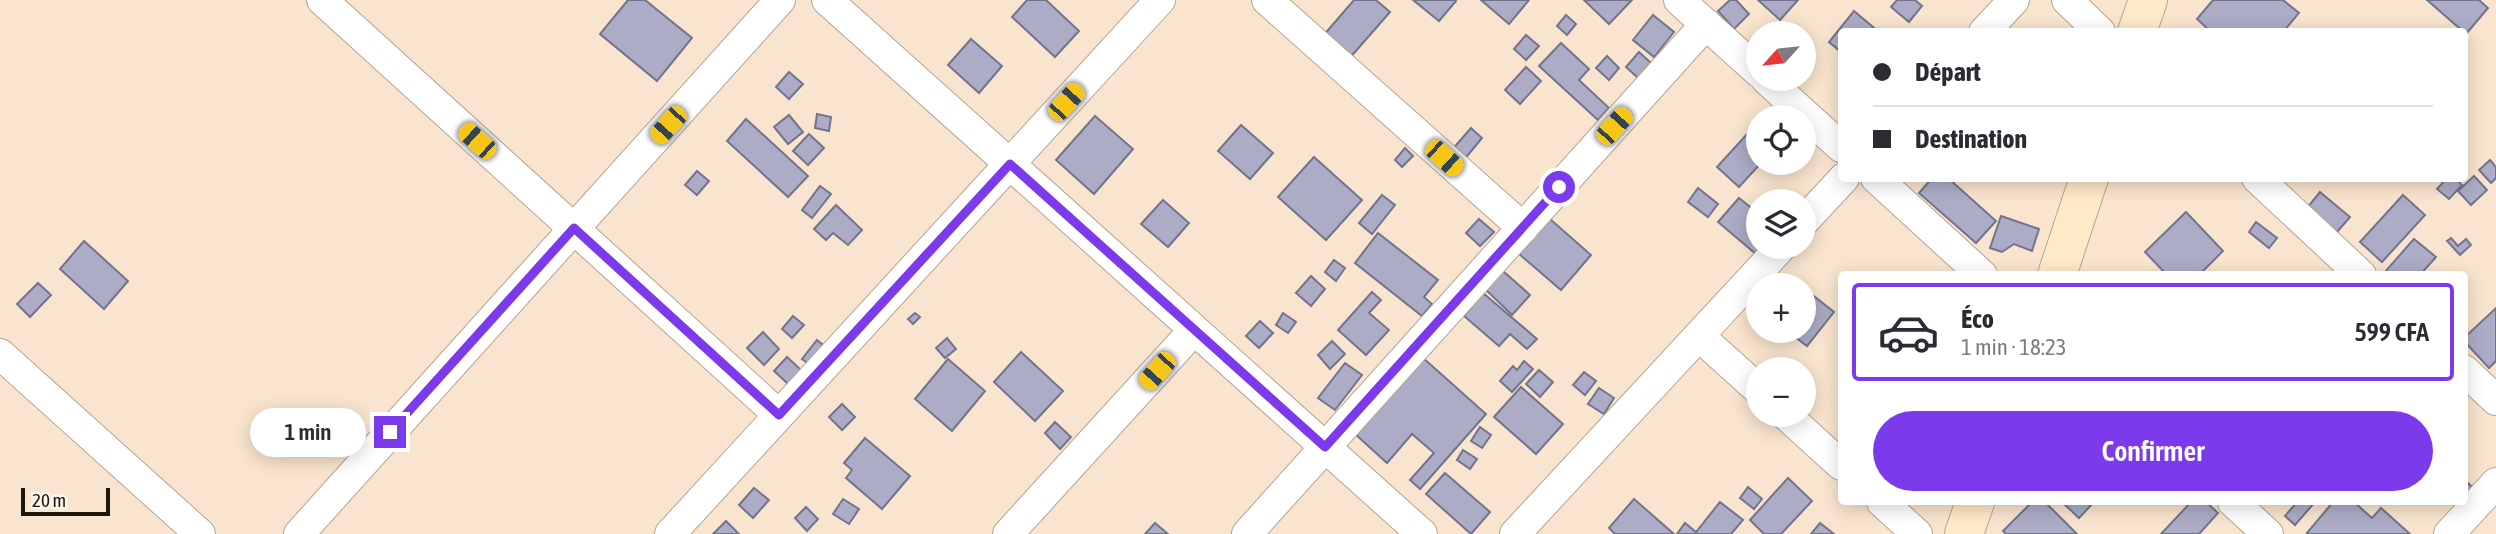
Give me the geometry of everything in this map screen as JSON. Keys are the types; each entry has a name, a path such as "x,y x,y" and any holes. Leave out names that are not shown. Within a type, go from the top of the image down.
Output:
{"main road":[{"path":"2138,28 2148,0"},
{"path":"2058,271 2088,182"},
{"path":"1964,534 1974,505"}],"street":[{"path":"322,0 779,415"},
{"path":"299,534 780,0"},
{"path":"827,0 1422,534"},
{"path":"670,534 1160,0"},
{"path":"1267,0 1523,228"},
{"path":"1679,0 1746,60"},
{"path":"2067,0 2095,28"},
{"path":"1988,28 2012,1"},
{"path":"1247,534 1706,24"},
{"path":"1779,91 1838,144"},
{"path":"1816,209 1840,182"},
{"path":"1880,182 1978,271"},
{"path":"2261,182 2357,271"},
{"path":"1515,534 1770,259"},
{"path":"1008,534 1194,330"},
{"path":"1699,336 1746,378"},
{"path":"4,366 200,534"},
{"path":"2468,374 2496,400"},
{"path":"1799,427 1838,462"},
{"path":"2449,534 2496,482"},
{"path":"1885,505 1917,534"},
{"path":"2236,505 2268,534"}],"building":[{"path":"628,0 645,0 692,38 657,81 600,34"},
{"path":"1027,0 1046,0 1079,31 1055,57 1012,17"},
{"path":"1354,0 1376,0 1390,12 1348,60 1322,37"},
{"path":"1413,0 1455,0 1456,1 1439,21"},
{"path":"1481,0 1529,0 1509,24"},
{"path":"1584,0 1632,0 1609,24"},
{"path":"1730,0 1736,0 1749,14 1734,29 1718,11"},
{"path":"1758,0 1798,0 1780,20"},
{"path":"1897,0 1915,0 1922,6 1909,22 1891,7"},
{"path":"2213,0 2283,0 2299,13 2286,28 2207,28 2197,19"},
{"path":"2427,0 2479,0 2488,8 2468,32 2468,28 2459,28"},
{"path":"1854,11 1874,28 1840,28"},
{"path":"1566,15 1576,24 1567,35 1557,26"},
{"path":"1653,15 1674,32 1654,57 1633,40"},
{"path":"1838,31 1838,50 1829,42"},
{"path":"1526,35 1539,46 1526,60 1514,49"},
{"path":"971,39 1002,66 979,93 948,65"},
{"path":"1561,43 1589,69 1579,80 1609,108 1598,120 1539,66"},
{"path":"1639,52 1651,63 1638,78 1626,67"},
{"path":"1607,56 1619,68 1609,80 1596,68"},
{"path":"1526,67 1541,81 1520,104 1505,90"},
{"path":"789,72 803,84 789,99 776,87"},
{"path":"817,114 831,117 829,131 815,128"},
{"path":"789,115 803,132 788,144 774,127"},
{"path":"1095,116 1133,149 1094,194 1056,160"},
{"path":"746,119 808,176 788,197 727,141"},
{"path":"1241,125 1273,153 1250,179 1218,151"},
{"path":"1471,128 1482,138 1463,161 1451,151"},
{"path":"809,134 824,148 808,165 793,151"},
{"path":"1746,135 1746,175 1750,175 1739,187 1717,167"},
{"path":"1405,148 1413,156 1402,167 1395,160"},
{"path":"1314,157 1362,200 1326,240 1278,197"},
{"path":"2490,160 2496,167 2496,178 2491,183 2479,170"},
{"path":"697,171 709,181 697,195 685,185"},
{"path":"2474,176 2487,190 2471,205 2458,191"},
{"path":"1929,182 1952,182 1996,221 1976,243 1919,193"},
{"path":"2443,182 2459,182 2462,185 2449,199 2437,189"},
{"path":"820,186 831,194 812,218 802,210"},
{"path":"1698,188 1718,204 1708,217 1688,202"},
{"path":"2320,192 2350,217 2336,233 2307,208"},
{"path":"1382,195 1395,205 1372,234 1359,223"},
{"path":"2403,195 2425,215 2382,262 2360,242"},
{"path":"1739,198 1746,204 1746,246 1718,222"},
{"path":"1163,200 1189,223 1168,247 1141,224"},
{"path":"836,205 862,230 848,245 833,233 826,240 814,229"},
{"path":"2186,212 2223,251 2203,271 2163,271 2145,252"},
{"path":"2001,216 2039,229 2032,251 2014,244 2002,252 1990,248"},
{"path":"1479,219 1494,232 1480,246 1466,233"},
{"path":"1550,219 1591,255 1561,290 1519,254"},
{"path":"2256,222 2277,238 2269,248 2249,232"},
{"path":"1378,233 1438,280 1424,297 1432,304 1422,316 1355,263"},
{"path":"2451,238 2458,246 2466,239 2471,245 2460,255 2447,241"},
{"path":"2414,239 2436,257 2424,271 2386,271"},
{"path":"84,241 128,281 104,309 60,269"},
{"path":"1334,260 1345,268 1336,281 1325,272"},
{"path":"1503,271 1530,295 1512,315 1486,290"},
{"path":"1311,276 1325,289 1311,306 1296,293"},
{"path":"38,283 51,295 30,317 17,304"},
{"path":"1372,292 1381,300 1369,313 1389,330 1366,355 1338,330"},
{"path":"1483,293 1537,339 1527,349 1510,334 1499,346 1464,316"},
{"path":"1816,298 1834,312 1816,335"},
{"path":"2496,308 2496,361 2489,368 2468,345 2468,334"},
{"path":"915,313 920,317 913,324 908,319"},
{"path":"1283,313 1296,322 1288,333 1276,325"},
{"path":"793,316 804,325 792,338 782,329"},
{"path":"1260,321 1273,333 1259,348 1246,336"},
{"path":"763,332 779,349 764,365 747,348"},
{"path":"947,338 956,349 945,358 936,348"},
{"path":"817,340 833,353 818,371 802,359"},
{"path":"1332,341 1345,354 1330,369 1318,355"},
{"path":"1021,352 1063,391 1035,421 994,382"},
{"path":"787,357 801,370 788,384 774,371"},
{"path":"1422,357 1486,414 1420,489 1410,480 1434,453 1412,434 1387,463 1355,434"},
{"path":"948,359 985,391 952,431 915,399"},
{"path":"1524,361 1533,369 1512,392 1500,381 1513,366 1517,370"},
{"path":"1345,363 1362,375 1335,410 1318,398"},
{"path":"1539,370 1553,382 1540,397 1526,384"},
{"path":"1584,372 1596,381 1585,395 1573,385"},
{"path":"1521,387 1563,424 1536,454 1494,417"},
{"path":"1599,388 1614,398 1604,414 1588,404"},
{"path":"842,404 855,417 842,430 829,417"},
{"path":"1055,422 1071,437 1060,449 1045,433"},
{"path":"1480,427 1491,435 1482,448 1471,441"},
{"path":"865,438 910,476 882,509 846,478 852,470 844,463"},
{"path":"1463,450 1477,459 1470,469 1457,460"},
{"path":"1445,473 1490,512 1471,534 1426,494"},
{"path":"1788,478 1812,501 1781,534 1764,534 1750,520"},
{"path":"1748,487 1762,499 1754,509 1740,498"},
{"path":"754,488 769,500 753,518 739,505"},
{"path":"843,499 859,509 849,524 833,514"},
{"path":"1634,499 1674,534 1615,534 1609,528"},
{"path":"1720,502 1743,520 1731,534 1677,534 1685,523 1696,532"},
{"path":"2029,505 2048,505 2077,534 2006,534 2003,531"},
{"path":"2065,505 2091,505 2079,518"},
{"path":"2188,505 2209,505 2218,513 2199,534 2161,534"},
{"path":"2294,505 2312,505 2295,525 2285,516"},
{"path":"2330,505 2357,505 2372,518 2381,508 2410,534 2309,534 2307,533"},
{"path":"806,507 818,519 807,531 795,518"},
{"path":"726,521 739,534 713,534"},
{"path":"1155,523 1168,534 1145,534"},
{"path":"1820,523 1834,534 1811,534"}],"route":[{"path":"390,432 574,228 779,415 1010,164 1325,447 1559,187"}]}
